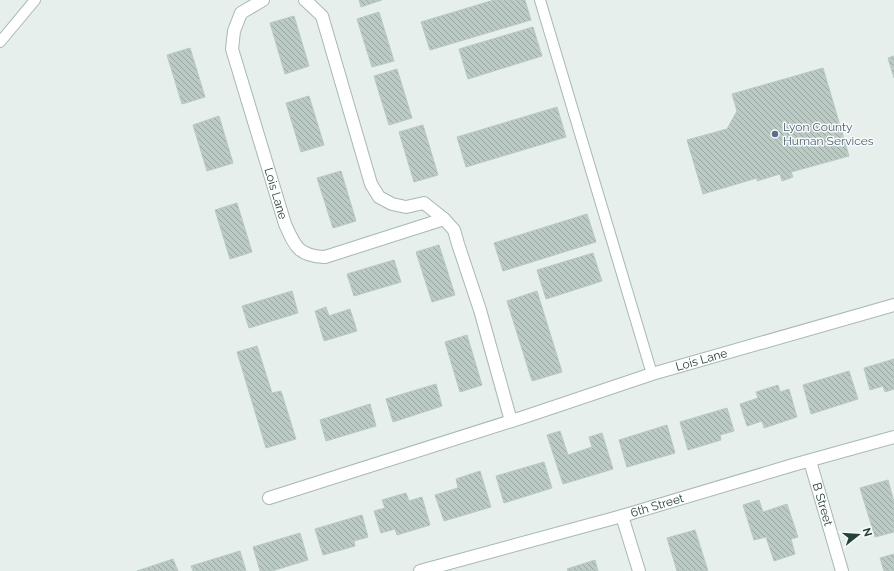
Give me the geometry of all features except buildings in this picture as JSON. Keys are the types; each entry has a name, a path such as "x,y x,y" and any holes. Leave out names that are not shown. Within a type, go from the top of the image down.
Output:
{"street":[{"name":"Lois Lane","path":"263,0 242,13 234,31 232,49 285,224 293,242 300,250 314,257 325,257 444,219"},
{"path":"305,0 322,16 371,184 379,197 392,204 406,207 424,203 444,219 454,230 480,310 511,421"},
{"name":"Lois Lane","path":"269,498 511,421 652,374 894,305"},
{"name":"6th Street","path":"427,570 622,516 894,437"},
{"name":"B Street","path":"810,461 842,571"},
{"path":"622,516 639,571"}],"lane":[{"path":"0,42 35,0"},
{"path":"540,0 652,374"}],"place":[{"name":"Lyon County Human Services","path":"775,134"}]}
